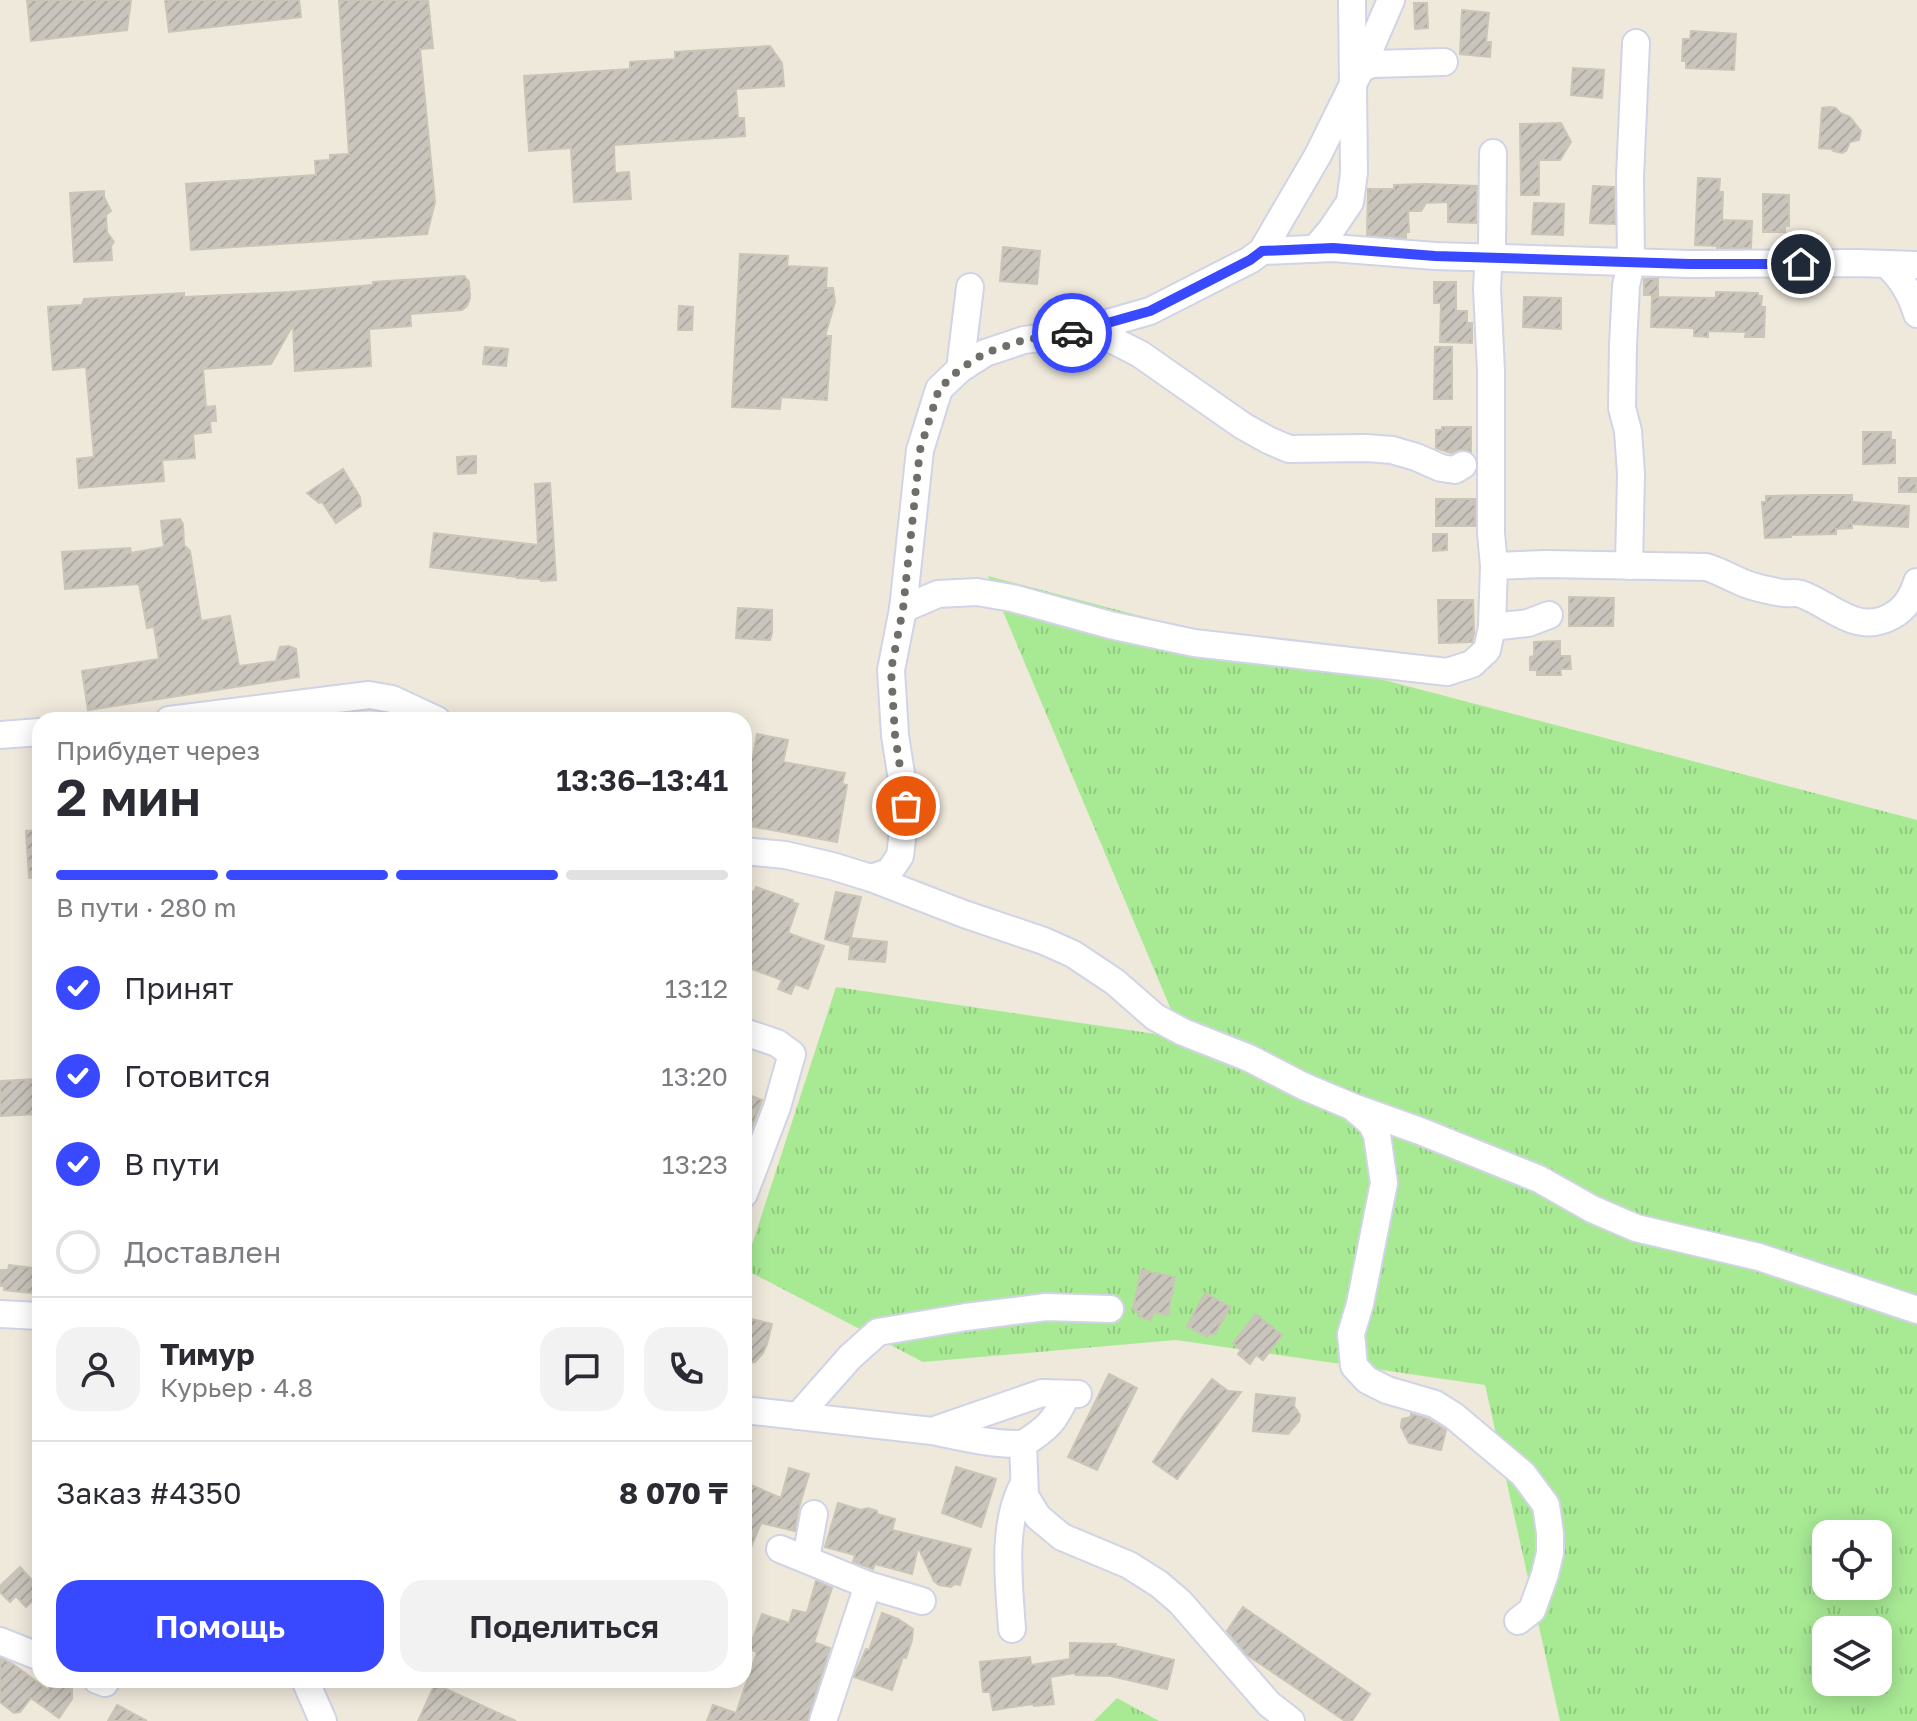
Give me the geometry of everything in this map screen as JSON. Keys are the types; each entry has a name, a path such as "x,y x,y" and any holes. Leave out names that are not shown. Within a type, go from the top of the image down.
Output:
{"street":[{"path":"1315,249 1350,202 1357,77 1352,0"},
{"path":"871,878 889,872 900,856 906,806 895,735 891,670 903,609 920,450 939,389 960,369 985,353 1024,340 1069,334 1150,311 1262,251 1318,155 1391,0"},
{"path":"1629,566 1631,474 1622,396 1626,286 1631,262 1630,176 1636,43"},
{"path":"1357,77 1373,64 1444,62"},
{"path":"903,609 938,594 977,592 1194,643 1447,672 1472,664 1487,650 1492,627 1494,566 1487,289 1491,258 1493,153"},
{"path":"1262,251 1333,248 1491,258 1917,265"},
{"path":"1886,264 1908,290 1917,314"},
{"path":"960,369 970,287"},
{"path":"1089,328 1140,354 1243,426 1289,449 1392,450 1441,468 1455,470 1463,465"},
{"path":"1494,566 1706,567 1746,584 1787,594 1797,592 1843,616 1877,623 1902,611 1912,597 1917,582"},
{"path":"1492,627 1528,623 1549,615"},
{"path":"233,712 369,695 392,699 422,712"},
{"path":"0,735 32,733"},
{"path":"752,852 785,855 832,866 1044,941 1073,954 1115,982 1155,1017 1183,1032 1249,1058 1353,1107 1539,1179 1592,1209 1636,1228 1759,1257 1917,1310"},
{"path":"752,1035 777,1043 792,1054 777,1107 752,1173"},
{"path":"1353,1107 1371,1123 1377,1135 1384,1183 1351,1334 1354,1366 1367,1380 1387,1390 1435,1404 1454,1416 1523,1474 1546,1505 1550,1553 1545,1574 1532,1610 1518,1621"},
{"path":"798,1416 850,1357 878,1332 1046,1307 1110,1309"},
{"path":"0,1314 32,1316"},
{"path":"752,1411 1023,1444 1057,1417 1072,1394 1042,1393 932,1431"},
{"path":"1023,1444 1025,1496 1038,1517 1062,1537 1129,1565 1159,1584 1180,1602 1269,1704 1291,1721"},
{"path":"1012,1629 1008,1570 1011,1522 1016,1497 1024,1483"},
{"path":"806,1559 814,1514"},
{"path":"780,1549 868,1585 922,1601"},
{"path":"823,1721 868,1585"},
{"path":"0,1641 32,1654"},
{"path":"309,1688 323,1721"}],"green space":[{"path":"988,576 1917,820 1917,1721 1560,1721 1485,1385 1176,1340 923,1362 752,1273 752,1244 836,987 1183,1038"},
{"path":"1117,1698 1159,1721 1094,1721"}],"building":[{"path":"27,0 131,0 127,30 31,41"},
{"path":"165,0 299,0 301,17 169,32"},
{"path":"339,0 428,0 433,48 420,49 435,202 427,234 191,250 186,184 316,175 315,161 330,160 330,155 349,154"},
{"path":"1414,3 1427,3 1428,28 1415,29"},
{"path":"1462,10 1489,13 1486,42 1491,42 1490,57 1460,54"},
{"path":"1691,31 1736,34 1734,70 1686,68 1686,61 1682,61 1683,39 1690,39"},
{"path":"770,46 782,63 784,86 736,89 738,118 744,118 745,136 614,145 615,173 629,172 631,199 574,202 571,148 529,151 524,76 630,69 630,62 675,59 675,52"},
{"path":"1573,68 1604,70 1602,98 1571,95"},
{"path":"1829,107 1850,117 1861,131 1859,140 1850,142 1842,153 1819,148 1822,108"},
{"path":"1561,123 1571,142 1560,160 1539,160 1539,195 1521,195 1520,124"},
{"path":"1698,178 1720,179 1722,220 1752,221 1751,248 1695,245"},
{"path":"1426,184 1477,186 1476,223 1448,222 1448,202 1426,203 1421,211 1408,211 1409,232 1406,232 1406,238 1367,235 1368,189"},
{"path":"1593,186 1614,187 1615,224 1590,223"},
{"path":"104,191 111,211 106,215 107,232 114,242 111,246 112,260 74,262 70,193"},
{"path":"1763,194 1789,195 1789,226 1785,226 1785,232 1763,232"},
{"path":"1534,203 1564,204 1563,235 1532,234"},
{"path":"1003,247 1040,251 1037,284 1000,281"},
{"path":"740,254 788,256 787,266 827,268 826,288 833,288 835,302 825,336 831,336 827,400 781,397 780,409 732,407"},
{"path":"464,276 469,282 470,298 462,310 410,314 411,326 369,329 371,366 295,371 293,325 271,364 203,369 206,407 215,406 216,421 210,421 211,432 193,434 195,458 162,460 164,481 79,488 77,459 94,457 86,367 53,370 48,307 82,305 84,299 184,293 184,297 290,292"},
{"path":"1644,279 1658,279 1658,295 1644,295"},
{"path":"1434,282 1456,282 1456,311 1467,311 1467,323 1472,323 1472,343 1440,342 1441,303 1434,303"},
{"path":"1716,292 1758,293 1762,296 1761,307 1765,307 1764,337 1745,337 1746,332 1708,331 1708,337 1694,336 1694,328 1651,327 1652,297 1716,298"},
{"path":"1524,297 1561,298 1561,329 1523,327"},
{"path":"679,306 693,307 692,330 678,330"},
{"path":"485,347 508,349 506,366 483,364"},
{"path":"1435,347 1452,347 1452,399 1434,399"},
{"path":"1442,427 1471,427 1471,452 1462,449 1451,453 1436,448 1436,430 1442,430"},
{"path":"1863,432 1891,432 1891,440 1895,440 1895,463 1863,464"},
{"path":"476,456 476,473 458,474 457,457"},
{"path":"343,469 360,497 361,506 336,523 322,502 319,503 307,493"},
{"path":"1899,478 1916,478 1916,492 1899,492"},
{"path":"550,483 556,580 541,581 430,567 434,533 538,545 535,484"},
{"path":"1852,495 1852,502 1909,506 1908,527 1852,524 1852,528 1836,529 1836,534 1765,538 1762,502 1766,502 1766,496"},
{"path":"1436,499 1475,499 1475,526 1436,526"},
{"path":"180,519 184,545 190,551 201,621 230,616 239,666 276,661 280,647 296,649 299,677 88,710 82,671 159,659 154,627 147,628 139,584 65,589 62,552 130,548 131,553 164,547 161,521"},
{"path":"1433,534 1447,534 1447,550 1433,551"},
{"path":"1569,597 1614,598 1613,626 1569,626"},
{"path":"1438,600 1473,600 1472,642 1439,643"},
{"path":"738,608 772,610 770,640 736,638"},
{"path":"1560,641 1560,656 1570,656 1571,669 1560,669 1561,675 1537,675 1537,670 1530,670 1534,642"},
{"path":"757,734 788,740 783,762 845,773 842,784 847,785 837,842 752,826 753,757"},
{"path":"26,831 32,831 32,878 29,878"},
{"path":"756,887 793,900 798,904 788,933 824,946 808,989 795,984 791,994 778,989 782,980 752,969"},
{"path":"836,892 861,897 849,945 825,939"},
{"path":"851,938 887,942 885,962 849,959"},
{"path":"32,1079 32,1114 0,1116 0,1081"},
{"path":"752,1096 762,1100 752,1127"},
{"path":"9,1265 32,1268 32,1293 4,1290 4,1286 0,1286 1,1270 8,1270"},
{"path":"1141,1270 1175,1277 1168,1315 1154,1312 1151,1320 1138,1316 1139,1312 1133,1309"},
{"path":"1205,1293 1230,1307 1215,1334 1207,1337 1187,1326"},
{"path":"1256,1314 1282,1335 1263,1360 1256,1355 1250,1364 1238,1354 1241,1350 1233,1343"},
{"path":"752,1319 772,1324 763,1353 752,1363"},
{"path":"1109,1374 1137,1388 1097,1470 1068,1457"},
{"path":"1212,1379 1228,1391 1241,1392 1177,1479 1153,1462"},
{"path":"1256,1394 1295,1398 1299,1421 1288,1434 1253,1431"},
{"path":"1411,1414 1428,1419 1446,1430 1441,1450 1409,1443 1401,1427 1402,1419 1411,1417"},
{"path":"956,1467 996,1479 981,1527 942,1513"},
{"path":"789,1468 809,1474 795,1531 761,1523 752,1545 752,1485 781,1498"},
{"path":"838,1503 861,1510 868,1508 895,1519 892,1530 971,1549 960,1585 951,1587 934,1581 918,1547 912,1574 875,1564 873,1569 853,1562 855,1555 825,1547"},
{"path":"20,1567 32,1580 32,1601 26,1607 16,1596 10,1602 0,1592 0,1586"},
{"path":"816,1581 832,1588 814,1642 830,1648 807,1721 707,1721 713,1705 736,1713 745,1688 752,1688 752,1667 757,1652 752,1650 752,1641 762,1614 789,1623 793,1610 807,1613"},
{"path":"1243,1607 1370,1694 1352,1721 1345,1721 1247,1655 1227,1631"},
{"path":"882,1613 913,1629 906,1658 903,1657 892,1690 854,1677 866,1649 869,1650"},
{"path":"1070,1643 1116,1644 1174,1660 1167,1689 1111,1676 1074,1673 1050,1677 1054,1704 993,1710 990,1692 983,1692 980,1662 1030,1657 1031,1665 1070,1659"},
{"path":"0,1658 32,1678 32,1688 72,1688 72,1699 59,1718 31,1698 20,1712 14,1713 0,1702"},
{"path":"433,1688 444,1688 516,1721 418,1721"},
{"path":"117,1705 147,1721 108,1721"}],"way so far":[{"path":"906,806 895,735 891,670 903,609 920,450 939,389 960,369 985,353 1024,340 1072,333"}],"route":[{"path":"1072,333 1150,311 1262,251 1333,248 1435,256 1689,264 1801,264"}]}
